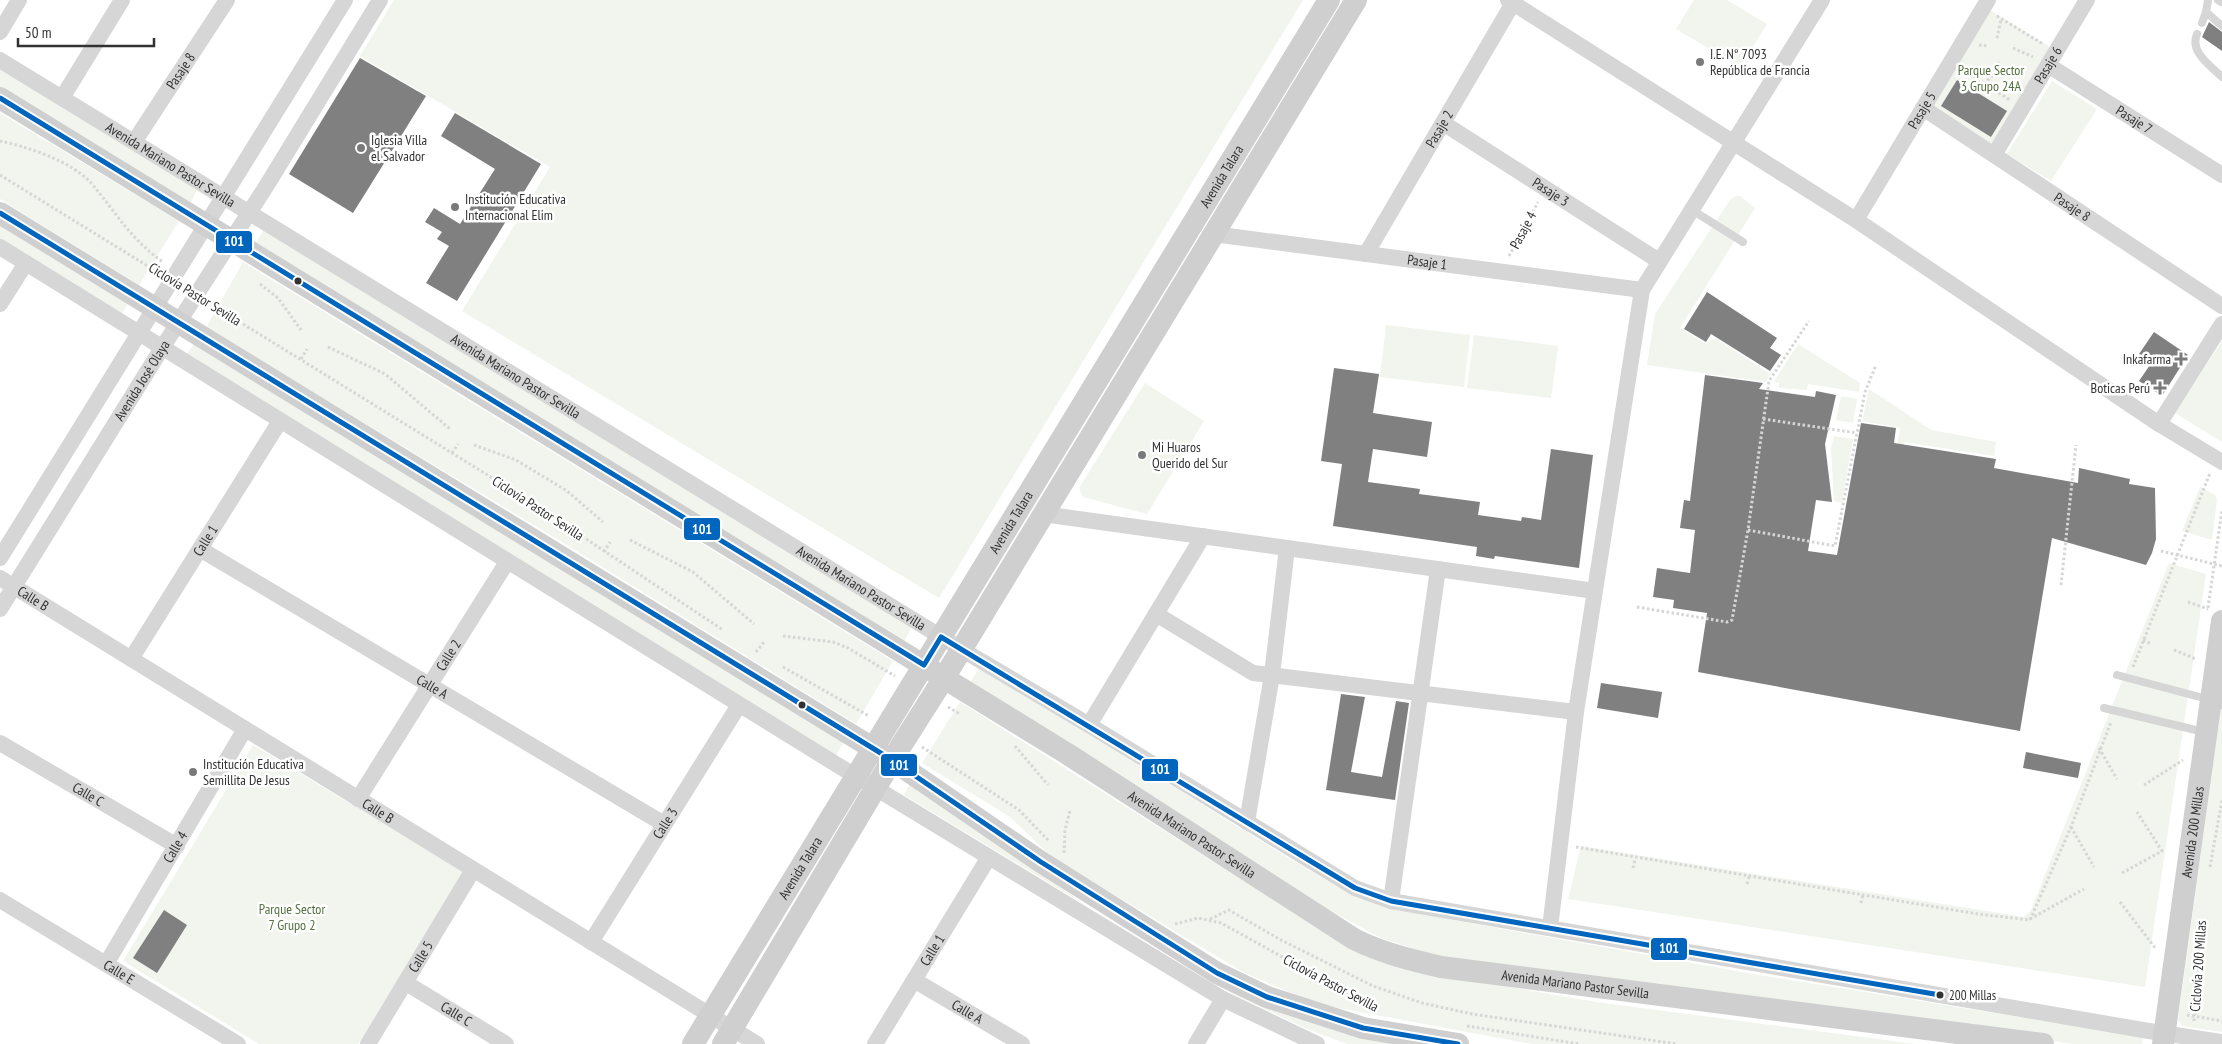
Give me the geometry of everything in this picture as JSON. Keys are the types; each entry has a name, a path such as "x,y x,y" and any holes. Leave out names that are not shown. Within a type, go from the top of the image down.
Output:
{"main road":[{"name":"Avenida Talara","path":"693,1044 1329,0"},
{"name":"Avenida Talara","path":"727,1037 875,788 944,678 1356,0"},
{"name":"Avenida Mariano Pastor Sevilla","path":"0,98 924,665 1375,950 1442,967 2043,1044"},
{"path":"0,213 892,760 1041,862 1217,973 1267,997 1363,1028 1460,1034"},
{"name":"Avenida 200 Millas","path":"2164,1039 2206,732 2216,702 2215,615"}],"street":[{"path":"0,32 19,0"},
{"path":"62,98 122,0"},
{"name":"Pasaje 8","path":"134,142 227,0"},
{"name":"Avenida José Olaya","path":"0,558 170,280 345,0"},
{"name":"Avenida José Olaya","path":"0,609 7,582 232,240 380,0"},
{"path":"1550,928 1576,712 1642,290 1822,0"},
{"name":"Pasaje 5","path":"1856,220 1988,0"},
{"name":"Pasaje 6","path":"1994,155 2045,58 2087,0"},
{"path":"1511,2 1856,220 2159,424 2219,460"},
{"name":"Pasaje 2","path":"1366,254 1511,2"},
{"name":"Pasaje 7","path":"2045,58 2222,175"},
{"name":"Avenida Mariano Pastor Sevilla","path":"0,60 961,650 1090,725 1355,888 1391,902 1550,928 2164,1039 2222,1042"},
{"name":"Pasaje 8","path":"1923,108 2220,299"},
{"name":"Pasaje 3","path":"1443,123 1659,260"},
{"name":"Pasaje 1","path":"1213,234 1642,290"},
{"path":"0,247 739,705 1223,999 1317,1044"},
{"path":"0,304 26,263"},
{"path":"2159,424 2222,324"},
{"name":"Calle 1","path":"131,659 280,421"},
{"path":"1043,514 1595,591"},
{"path":"1090,725 1203,536"},
{"path":"1248,822 1272,675 1287,548"},
{"name":"Calle A","path":"200,549 664,824"},
{"name":"Calle 2","path":"358,799 507,562"},
{"path":"1391,902 1438,569"},
{"name":"Calle B","path":"7,582 710,1016 727,1037 757,1044"},
{"path":"1156,614 1253,673 1576,712"},
{"name":"Calle 3","path":"591,942 739,705"},
{"name":"Calle 4","path":"106,964 245,729"},
{"name":"Calle C","path":"0,743 176,846"},
{"name":"Calle 1","path":"875,1044 989,857"},
{"name":"Calle 5","path":"368,1044 473,870"},
{"name":"Calle E","path":"0,900 106,964 214,1038 238,1044"},
{"name":"Calle A","path":"914,980 1022,1044"},
{"name":"Calle C","path":"406,983 506,1044"},
{"path":"1196,1044 1223,999"}],"lane":[{"path":"2202,23 2208,0"},
{"path":"2206,12 2222,26"},
{"path":"2197,34 2194,44 2198,54 2222,77"},
{"path":"1691,210 1743,242"},
{"path":"2117,675 2216,702"},
{"path":"2104,708 2206,732"}],"path":[{"path":"1995,15 2045,58"},
{"path":"1997,38 2001,19"},
{"path":"2013,48 2045,58"},
{"path":"1984,84 1994,74 1999,62"},
{"path":"1963,70 2018,105"},
{"path":"0,141 31,149 62,162 89,181 143,248 164,263"},
{"name":"Ciclovía Pastor Sevilla","path":"0,175 170,280"},
{"name":"Pasaje 4","path":"1502,271 1545,188"},
{"path":"254,280 278,298 300,330"},
{"name":"Ciclovía Pastor Sevilla","path":"196,296 452,453 724,631"},
{"path":"1637,607 1727,622 1732,620 1748,530 1769,381 1809,322"},
{"path":"328,348 385,374 450,430"},
{"path":"301,359 307,349"},
{"path":"1748,530 1835,546 1865,392 1876,365"},
{"path":"1763,419 1857,433"},
{"path":"452,453 458,444"},
{"path":"474,445 516,460 567,491 603,522"},
{"path":"2061,585 2076,445"},
{"path":"2128,678 2176,554 2219,460"},
{"path":"630,540 693,572 754,624"},
{"path":"604,552 610,542"},
{"path":"2161,551 2222,566"},
{"path":"2161,593 2167,595"},
{"path":"2188,602 2215,615"},
{"path":"783,636 833,642 848,648 911,685"},
{"path":"2143,640 2152,644"},
{"path":"756,652 764,642"},
{"path":"748,647 765,657"},
{"path":"2174,650 2201,661"},
{"path":"782,667 886,725"},
{"path":"931,698 962,714"},
{"path":"2030,920 2071,827 2115,711"},
{"path":"906,737 1019,810 1051,844"},
{"path":"1012,743 1048,785"},
{"path":"2100,748 2117,779"},
{"path":"2144,785 2189,756"},
{"path":"2208,876 2222,800"},
{"path":"1058,850 1064,857 1065,830 1070,810"},
{"path":"2122,873 2162,851 2137,812"},
{"path":"2071,827 2094,867"},
{"path":"1560,844 1635,859 1977,915 2030,920 2084,889"},
{"path":"1633,868 1635,859"},
{"path":"1747,884 1749,877"},
{"path":"1861,903 1863,895"},
{"path":"2120,902 2162,957"},
{"name":"Ciclovía Pastor Sevilla","path":"1376,1009 1221,923 1209,919 1229,910 1281,940 1373,986 1422,1003 1472,1014 1677,1044"},
{"name":"Ciclovía 200 Millas","path":"2194,1027 2198,943"},
{"path":"1460,1034 1579,1044"}],"green space":[{"path":"394,0 1303,0 939,598 462,311 550,167 360,56"},
{"path":"1694,0 1727,0 1767,24 1740,67 1676,29"},
{"name":"Parque Sector 3 Grupo 24A","path":"1988,9 2053,49 1993,147 1928,108"},
{"path":"0,67 198,188 189,206 0,90"},
{"path":"2052,81 2097,109 2051,181 2007,154"},
{"path":"0,113 179,221 139,285 0,199"},
{"path":"1740,196 1755,208 1680,328 1706,344 1709,340 1717,339 1770,374 1766,382 1647,365 1655,314 1730,200"},
{"path":"0,225 128,303 120,317 0,242"},
{"path":"264,229 913,625 903,643 254,246"},
{"path":"243,262 893,661 856,724 549,534 206,328"},
{"path":"1386,325 1470,335 1464,387 1380,377"},
{"path":"1474,335 1558,346 1551,398 1467,388"},
{"path":"2222,341 2222,442 2175,413"},
{"path":"194,343 844,741 836,756 186,356"},
{"path":"1798,344 1860,383 1859,392 1808,384 1807,390 1779,388 1779,383 1774,382"},
{"name":"Mi Huaros Querido del Sur","path":"1145,383 1204,421 1147,514 1083,497 1079,488"},
{"path":"1869,389 1931,430 1996,442 1994,456 1904,442 1893,510 1887,509 1900,428 1862,421"},
{"path":"1841,396 1857,399 1853,423 1836,420"},
{"path":"1834,436 1853,439 1842,503 1834,501 1831,448"},
{"path":"2200,487 2215,495 2217,500 2212,540 2182,531"},
{"path":"2169,563 2206,574 2145,987 1568,899 1581,846 2024,917 2031,910"},
{"path":"980,667 1261,841 1336,886 1361,897 1453,920 1753,974 2143,1037 2142,1044 2073,1044 1446,959 1381,938 1320,905 970,683"},
{"path":"2222,700 2222,1032 2182,1026 2178,1020"},
{"path":"960,702 1330,935 1423,972 1596,1002 1916,1044 1532,1044 1317,1004 1243,972 1053,858 1010,817 922,763"},
{"name":"Parque Sector 7 Grupo 2","path":"253,745 464,872 358,1044 259,1044 123,961"},
{"path":"911,782 1087,906 904,795"},
{"path":"1178,961 1393,1044 1347,1044 1307,1029 1233,994"}],"building":[{"path":"2209,22 2222,32 2222,51 2202,37"},
{"name":"Iglesia Villa el Salvador","path":"360,58 426,96 353,213 289,174"},
{"path":"1957,80 2007,111 1991,137 1941,106"},
{"path":"455,113 541,164 457,301 426,283 449,246 437,239 442,232 425,222 434,208 460,224 495,169 441,136"},
{"path":"1707,292 1777,338 1770,348 1781,355 1770,371 1711,334 1706,342 1684,329"},
{"path":"2154,332 2188,355 2162,396 2139,381 2152,362 2139,354"},
{"path":"1334,368 1379,374 1373,413 1432,422 1427,457 1373,449 1368,482 1420,489 1419,494 1480,502 1478,515 1521,521 1522,517 1541,520 1551,449 1593,455 1579,568 1495,556 1494,559 1476,556 1477,547 1333,526 1342,464 1321,461"},
{"path":"1705,375 1763,383 1759,389 1815,397 1816,391 1836,395 1825,444 1832,502 1816,500 1808,551 1837,555 1861,423 1896,428 1894,443 1996,459 1994,468 2078,483 2079,468 2130,479 2129,484 2155,488 2156,539 2152,553 2146,565 2052,538 2020,731 1698,672 1707,613 1673,608 1674,600 1653,597 1657,568 1690,573 1695,530 1680,528 1684,500 1690,501"},
{"path":"1601,683 1662,692 1658,718 1597,708"},
{"path":"1341,694 1365,697 1351,772 1382,777 1396,701 1409,703 1395,800 1326,790"},
{"path":"2026,752 2081,763 2078,778 2023,768"},
{"path":"164,910 187,925 157,973 133,958"}],"transit line":[{"name":"101","path":"0,98 924,665 941,637 1355,888 1391,901 1940,995"},
{"name":"101","path":"0,213 892,760 1041,862 1217,973 1267,997 1363,1028 1458,1044"}],"place":[{"name":"I.E. N° 7093 República de Francia","path":"1700,62"},
{"name":"Iglesia Villa el Salvador","path":"361,148"},
{"name":"Institución Educativa Internacional Elim","path":"455,207"},
{"name":"Inkafarma","path":"2181,359"},
{"name":"Boticas Perú","path":"2160,388"},
{"name":"Mi Huaros Querido del Sur","path":"1142,455"},
{"name":"Institución Educativa Semillita De Jesus","path":"193,772"},
{"name":"200 Millas","path":"1940,995"}]}
